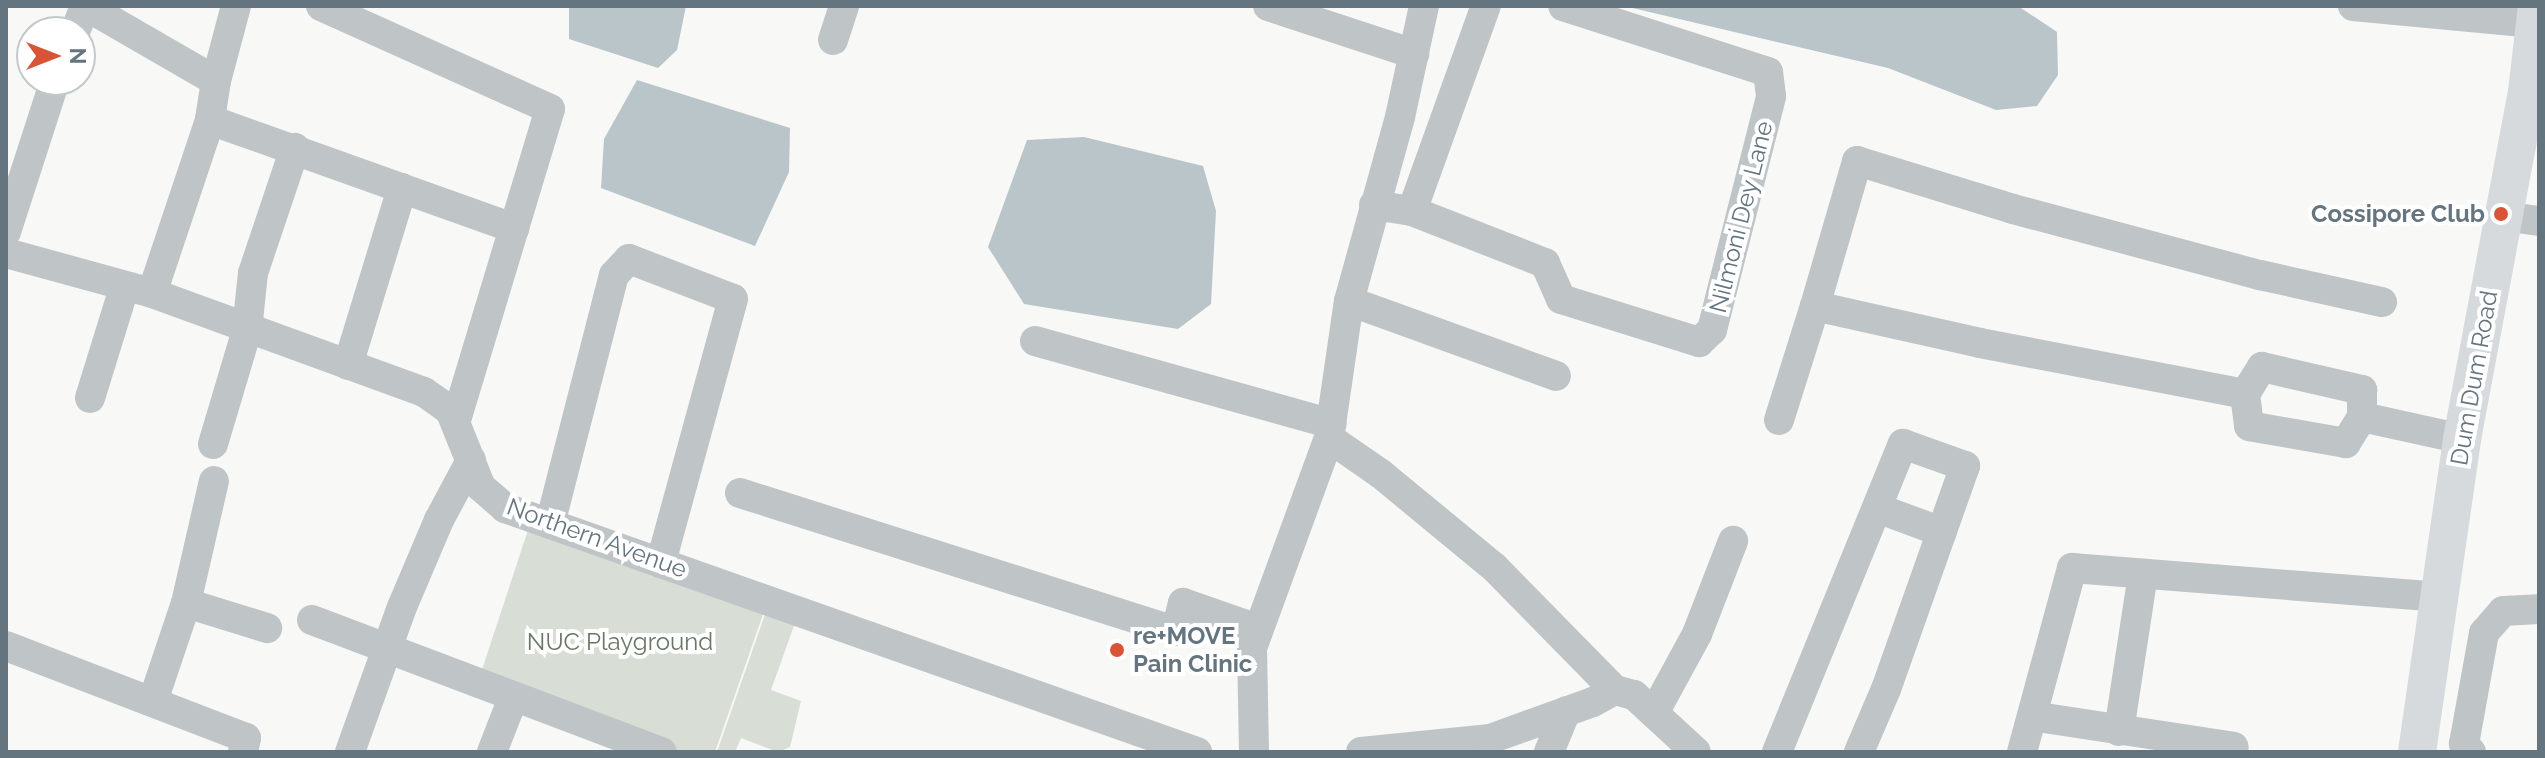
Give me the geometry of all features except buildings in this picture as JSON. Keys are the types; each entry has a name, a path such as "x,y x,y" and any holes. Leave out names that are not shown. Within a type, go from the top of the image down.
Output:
{"main road":[{"name":"Dum Dum Road","path":"2417,752 2462,439 2521,219 2527,92 2536,15"}],"street":[{"path":"86,6 216,81"},
{"path":"90,398 210,120 216,81 236,6"},
{"path":"321,6 550,109 456,420"},
{"path":"833,40 844,6"},
{"path":"1268,6 1414,54"},
{"path":"1254,752 1252,648 1331,431 1349,301 1424,6"},
{"path":"1412,211 1486,6"},
{"name":"Nilmoni Dey Lane","path":"1374,205 1412,211 1545,263 1561,299 1699,342 1712,330 1771,96 1768,72 1563,6"},
{"path":"2353,6 2536,15"},
{"path":"6,232 50,96"},
{"path":"210,120 514,228"},
{"path":"213,444 247,330 253,273 295,148"},
{"path":"1779,420 1857,161 2043,217 2260,275 2382,302"},
{"path":"348,365 402,188"},
{"name":"Northern Avenue","path":"6,253 138,290 424,392 450,410 481,487 505,508 1197,752"},
{"path":"550,524 614,275 629,259 733,299 661,563"},
{"path":"1349,301 1556,376"},
{"path":"1815,306 1980,343 2245,394"},
{"path":"1035,341 1331,431 1494,567 1615,690 1634,695 1696,752"},
{"path":"2262,367 2362,390 2362,417 2346,443 2249,426 2245,394 2262,367"},
{"path":"2362,417 2462,439"},
{"path":"1777,752 1903,444 1965,466 1886,689 1859,752"},
{"path":"350,752 439,520 471,460"},
{"path":"153,701 186,603 214,481"},
{"path":"740,493 1176,631 1183,603 1258,629"},
{"path":"1877,508 1942,532"},
{"path":"1654,713 1697,634 1733,541"},
{"path":"2022,752 2072,568 2438,597"},
{"path":"2119,731 2143,574"},
{"path":"186,603 267,628"},
{"path":"2471,752 2464,744 2484,633 2503,611 2539,609"},
{"path":"312,620 662,752"},
{"path":"6,646 246,738 243,752"},
{"path":"1361,752 1490,739 1615,690"},
{"path":"492,752 513,698"},
{"path":"1549,752 1566,711"},
{"path":"2032,716 2234,747"}],"green space":[{"name":"NUC Playground","path":"532,518 768,600 715,752 670,752 477,685"},
{"path":"769,603 796,620 771,690 801,701 790,747 778,752 741,738 735,752 717,752"}],"shaded area":[{"path":"569,6 686,6 677,50 658,68 569,39"},
{"path":"1624,6 2018,6 2057,32 2058,75 2037,106 1996,110 1888,68"},
{"path":"637,80 790,128 789,172 755,246 601,188 604,139"},
{"path":"1084,137 1203,166 1216,211 1211,304 1178,329 1024,304 988,247 1027,140"}],"place":[{"name":"Cossipore Club","path":"2501,214"},
{"name":"re+MOVE Pain Clinic","path":"1117,650"}]}
